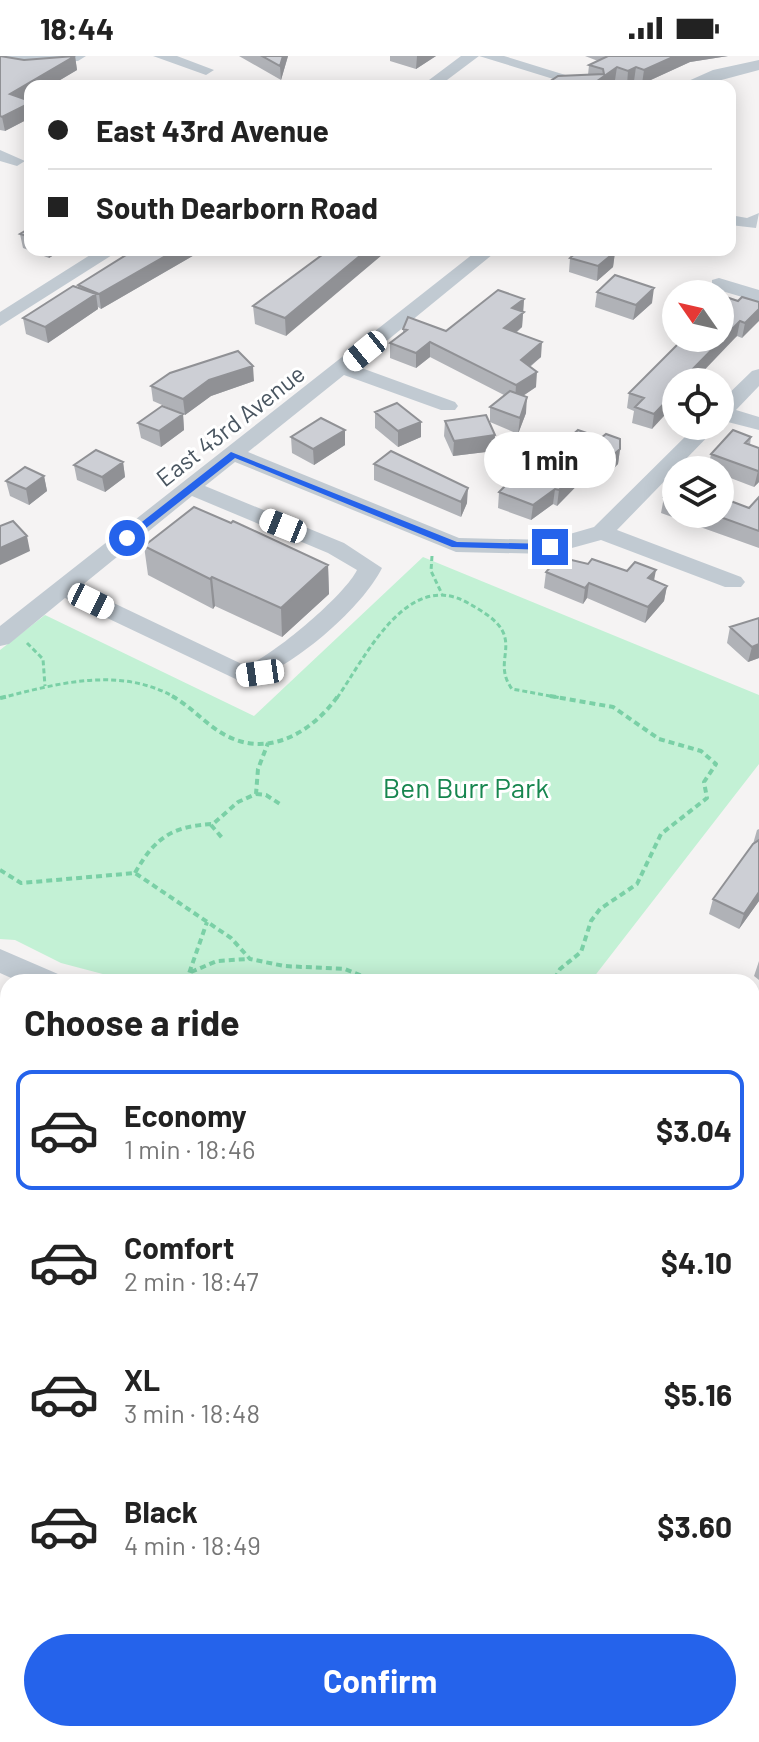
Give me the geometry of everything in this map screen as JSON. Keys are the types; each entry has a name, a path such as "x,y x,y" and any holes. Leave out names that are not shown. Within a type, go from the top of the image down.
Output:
{"street":[{"path":"13,56 78,56"},
{"path":"161,56 206,70"},
{"path":"437,80 471,56"},
{"path":"487,56 572,80"},
{"path":"698,80 759,65"},
{"path":"736,221 750,224 759,218"},
{"path":"0,320 101,256"},
{"name":"East 43rd Avenue","path":"10,638 63,588 482,256"},
{"path":"734,288 759,296"},
{"path":"344,368 448,406"},
{"path":"734,400 759,375"},
{"path":"734,420 759,424"},
{"path":"234,454 456,545 550,547 602,532 694,440"},
{"path":"63,588 244,675 260,673 280,657 364,580 370,568 336,548 191,488"},
{"path":"602,532 733,582"},
{"path":"0,960 31,974"}],"path":[{"path":"433,553 429,563 442,594"},
{"path":"0,698 45,686 112,679 138,682 176,695 224,737 268,743 288,738 320,721 393,618 427,597 454,595 481,610 506,633 507,646 501,667 505,683 512,689 613,707 624,711 655,738 702,751 715,759 716,764 704,782 707,798 701,806 661,834 637,884 600,909 591,921 581,952 557,974"},
{"path":"10,638 43,659 45,686"},
{"path":"256,794 258,769 268,743"},
{"path":"135,873 143,858 176,830 191,824 211,825 238,802 256,794 266,795 280,804"},
{"path":"211,825 224,840"},
{"path":"0,870 21,883 85,880 135,873 231,938 250,959"},
{"path":"189,973 207,922"},
{"path":"189,973 217,961 250,959 345,969 357,974"}],"green space":[{"name":"Ben Burr Park","path":"423,557 759,695 759,764 596,974 103,974 61,963 15,940 0,939 0,650 45,615 254,716"}],"building":[{"path":"0,56 24,60 75,56 34,80 24,80 24,86 10,94 24,99 24,106 0,116"},
{"path":"262,56 283,56 280,66"},
{"path":"608,56 675,56 644,70 636,67 628,71 617,67 599,80 552,80 558,76 604,74 603,69 589,65"},
{"path":"124,256 166,256 99,294 78,285"},
{"path":"321,256 360,256 285,318 253,306"},
{"path":"572,256 610,256 598,266 570,258"},
{"path":"615,275 654,288 636,305 597,292"},
{"path":"73,286 96,294 45,327 23,318"},
{"path":"498,290 524,299 512,308 524,312 504,328 542,342 521,360 537,372 516,385 430,342 416,353 390,343 407,330 403,329 408,317 446,331"},
{"path":"742,297 759,302 759,309 745,323 740,321 734,327 734,300 738,301"},
{"path":"238,351 253,366 209,380 183,399 151,386 170,373"},
{"path":"670,352 710,352 694,368 662,368 662,406 654,414 635,407 644,398 629,393"},
{"path":"510,391 527,397 520,418 490,407"},
{"path":"397,403 421,422 398,431 375,412"},
{"path":"162,406 183,414 159,431 138,423"},
{"path":"486,415 495,435 454,441 445,421"},
{"path":"321,418 345,430 313,449 291,437"},
{"path":"578,430 601,438 606,434 620,439 620,449 612,456 598,451 559,490 555,489 533,505 499,492 521,470 534,470"},
{"path":"734,430 751,437 745,443 759,448 759,470 734,462 734,456 711,454 724,440 734,440"},
{"path":"96,450 123,462 102,477 74,465"},
{"path":"391,451 468,488 461,502 374,464"},
{"path":"25,467 44,476 26,489 6,481"},
{"path":"759,497 759,531 734,522 734,502 749,508"},
{"path":"194,507 231,523 233,521 328,565 281,608 212,577 210,579 144,546"},
{"path":"13,521 27,536 0,548 0,526"},
{"path":"559,557 588,564 592,559 627,571 635,562 656,570 648,578 667,586 648,607 589,583 585,588 546,572"},
{"path":"759,618 759,644 752,647 730,627"},
{"path":"759,840 759,892 744,914 713,899"}],"route":[{"path":"127,538 234,454 456,545 508,549 550,547"}]}
